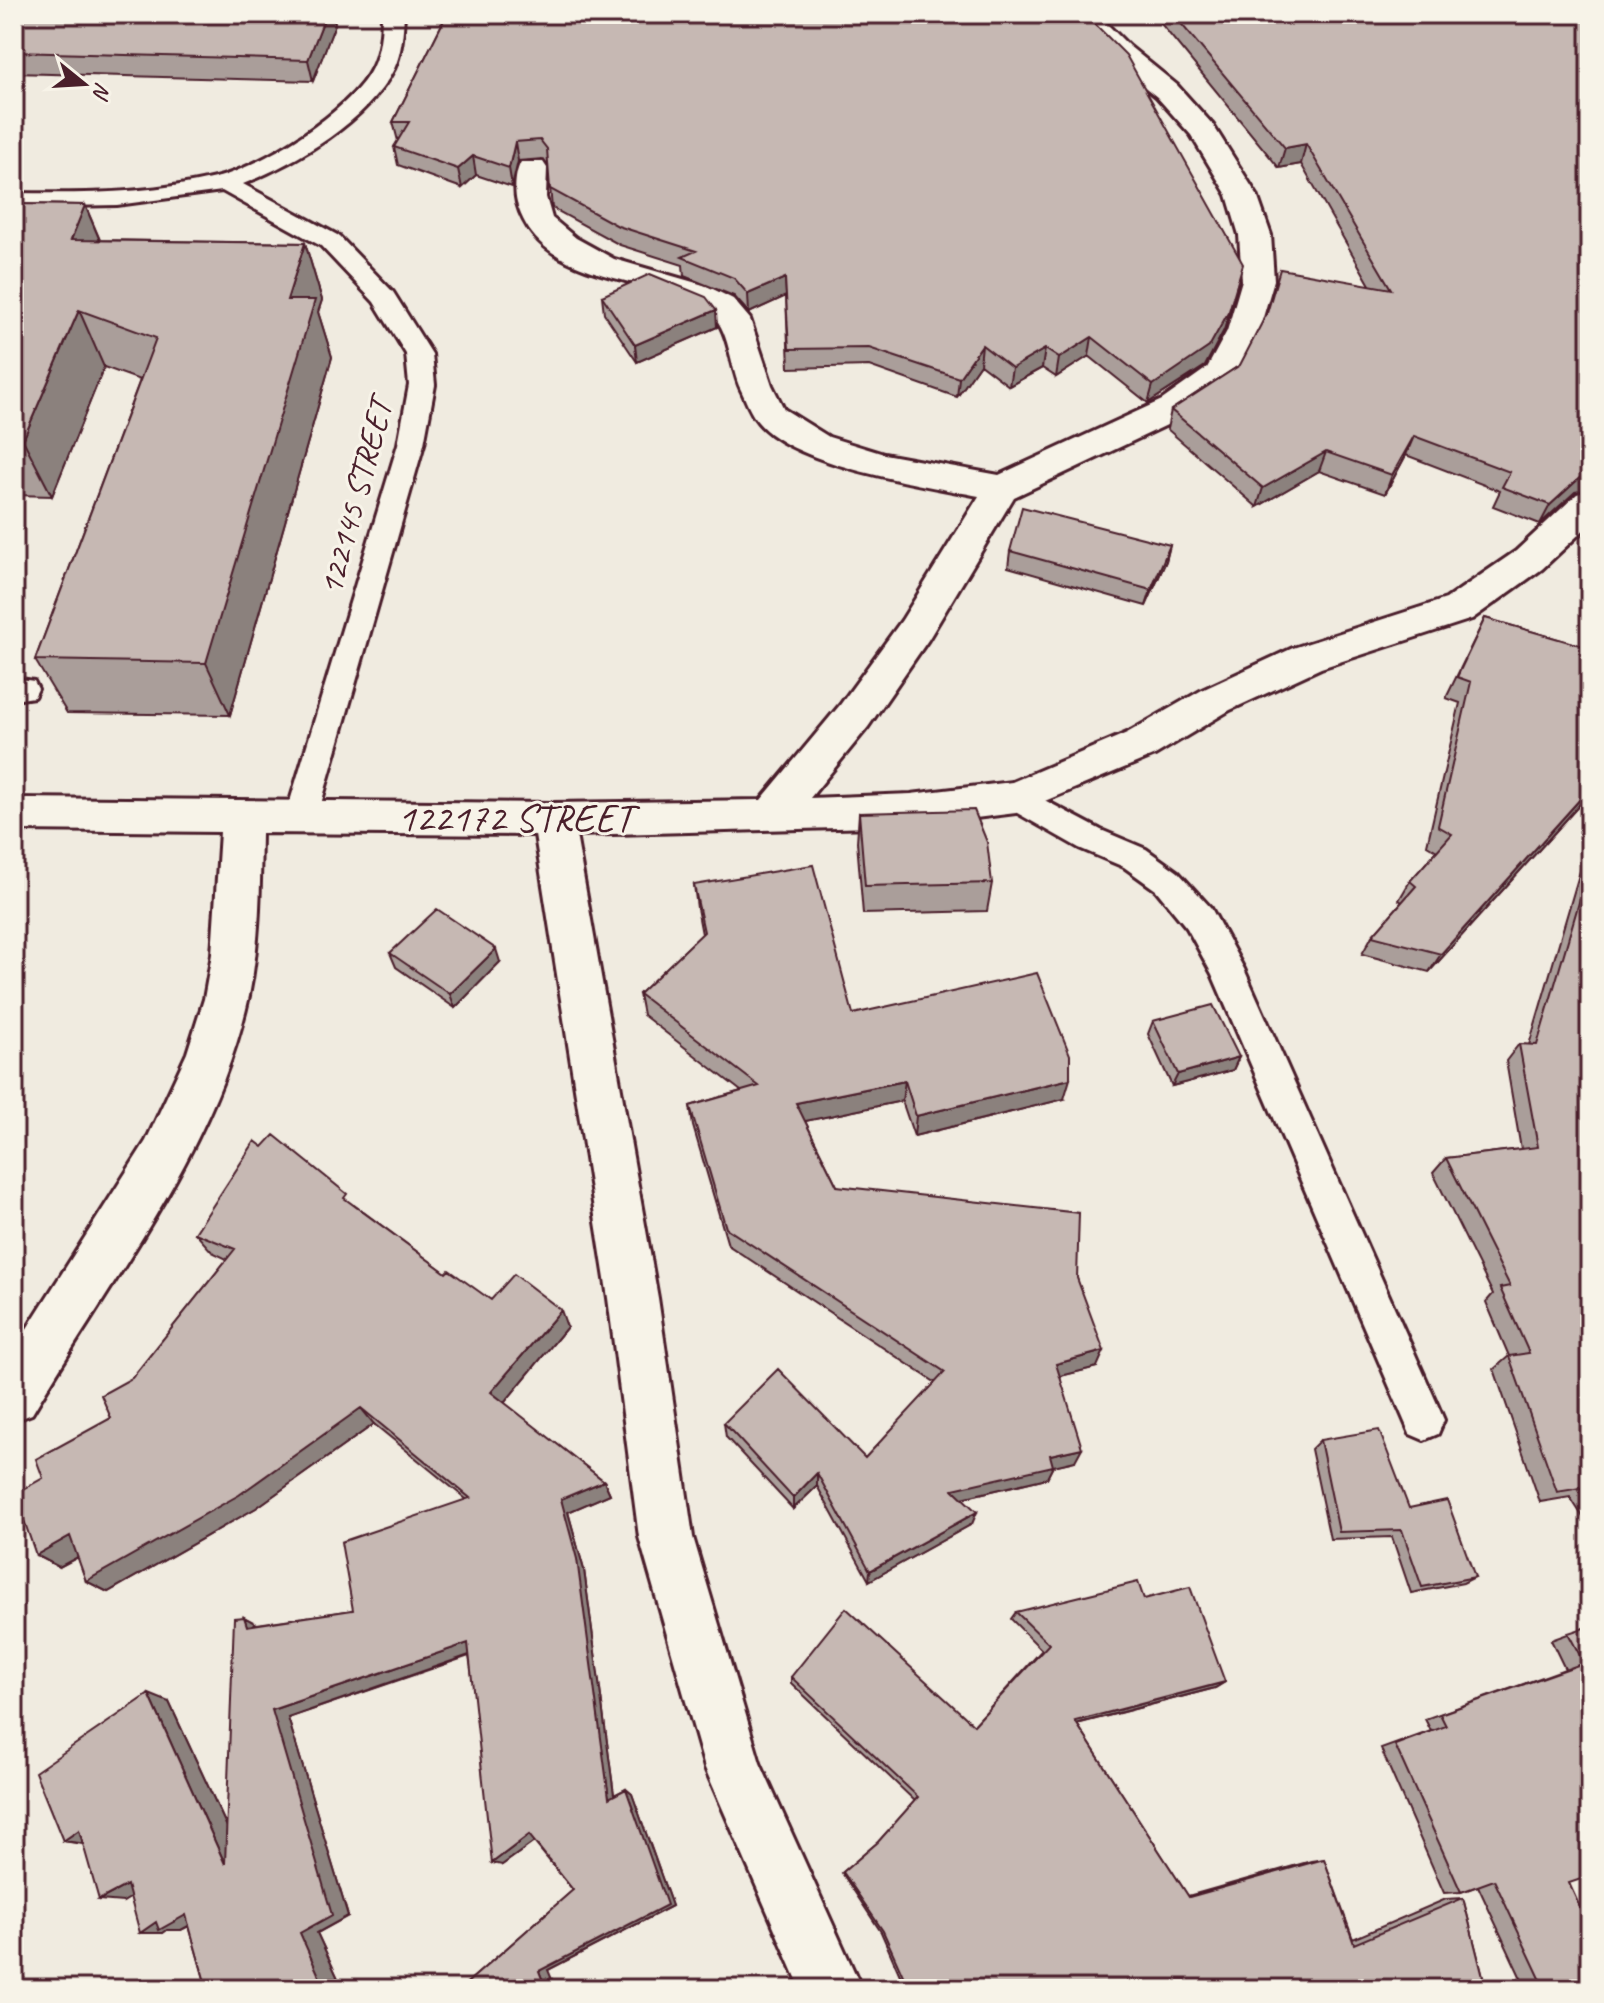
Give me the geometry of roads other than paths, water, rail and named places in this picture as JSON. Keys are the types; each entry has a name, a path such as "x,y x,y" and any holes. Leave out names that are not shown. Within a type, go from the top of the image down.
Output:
{"street":[{"path":"772,816 854,716 889,667 1002,488 1174,408 1220,375 1243,331 1258,280 1255,235 1242,195 1203,131 1167,91 1119,52 1082,14"},
{"path":"532,168 531,197 538,221 565,245 603,266 696,293 722,306 734,319 755,385 771,416 817,445 882,465 1002,488"},
{"name":"122172 STREET","path":"14,814 553,819 772,816 911,810 1016,797 1141,744 1216,700 1307,658 1459,609 1529,560 1590,503"},
{"path":"14,1396 134,1210 197,1083 226,1000 238,929 241,817"},
{"path":"553,819 633,1298 666,1537 733,1768 832,1989"}],"lane":[{"path":"14,200 90,201 225,183 270,162 317,133 353,103 382,70 393,35 393,14"},
{"name":"122145 STREET","path":"225,183 330,241 384,297 419,354 422,385 411,444 301,818"},
{"path":"1016,797 1090,839 1135,858 1167,881 1199,918 1227,969 1424,1420"}]}
